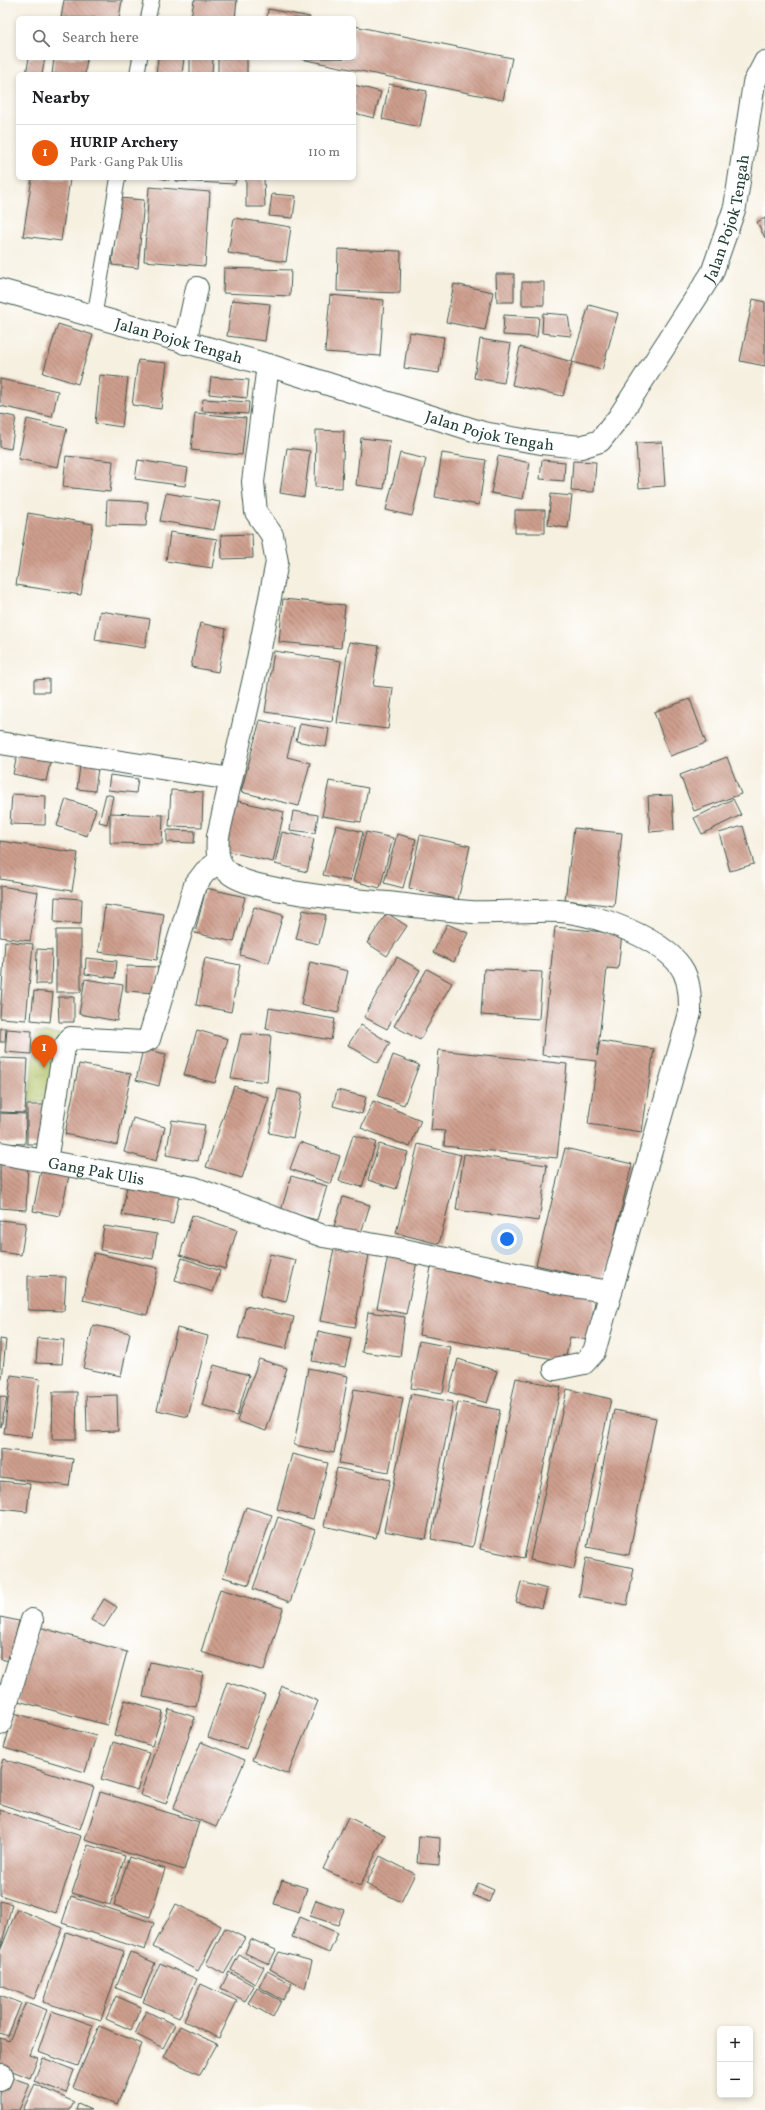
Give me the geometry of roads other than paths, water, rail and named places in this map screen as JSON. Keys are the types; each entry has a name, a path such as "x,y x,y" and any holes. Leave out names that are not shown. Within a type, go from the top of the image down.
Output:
{"street":[{"name":"Jalan Pojok Tengah","path":"0,290 94,318 268,366 483,433 541,443 581,447 600,441 619,417 712,273 735,207 754,83 765,62"},
{"path":"185,343 197,288"},
{"path":"268,366 253,482 256,512 272,535 277,562 255,674 218,836 219,861 228,872 240,879 303,895 471,912 507,913 558,911 583,914 611,922 642,937 672,956 684,972 690,992 690,1013 594,1352 584,1363 555,1370"},
{"path":"0,743 230,779"},
{"path":"46,1161 64,1048 67,1041 71,1038 142,1042 148,1039 195,885 205,872 219,861"},
{"name":"Gang Pak Ulis","path":"0,1153 194,1188 323,1236 399,1249 567,1285 611,1292"},
{"path":"0,1724 32,1620"}],"lane":[{"path":"148,16 152,0"},
{"path":"137,72 140,60"},
{"path":"94,318 118,180"}],"place":[{"name":"HURIP Archery","path":"44,1068"}]}
